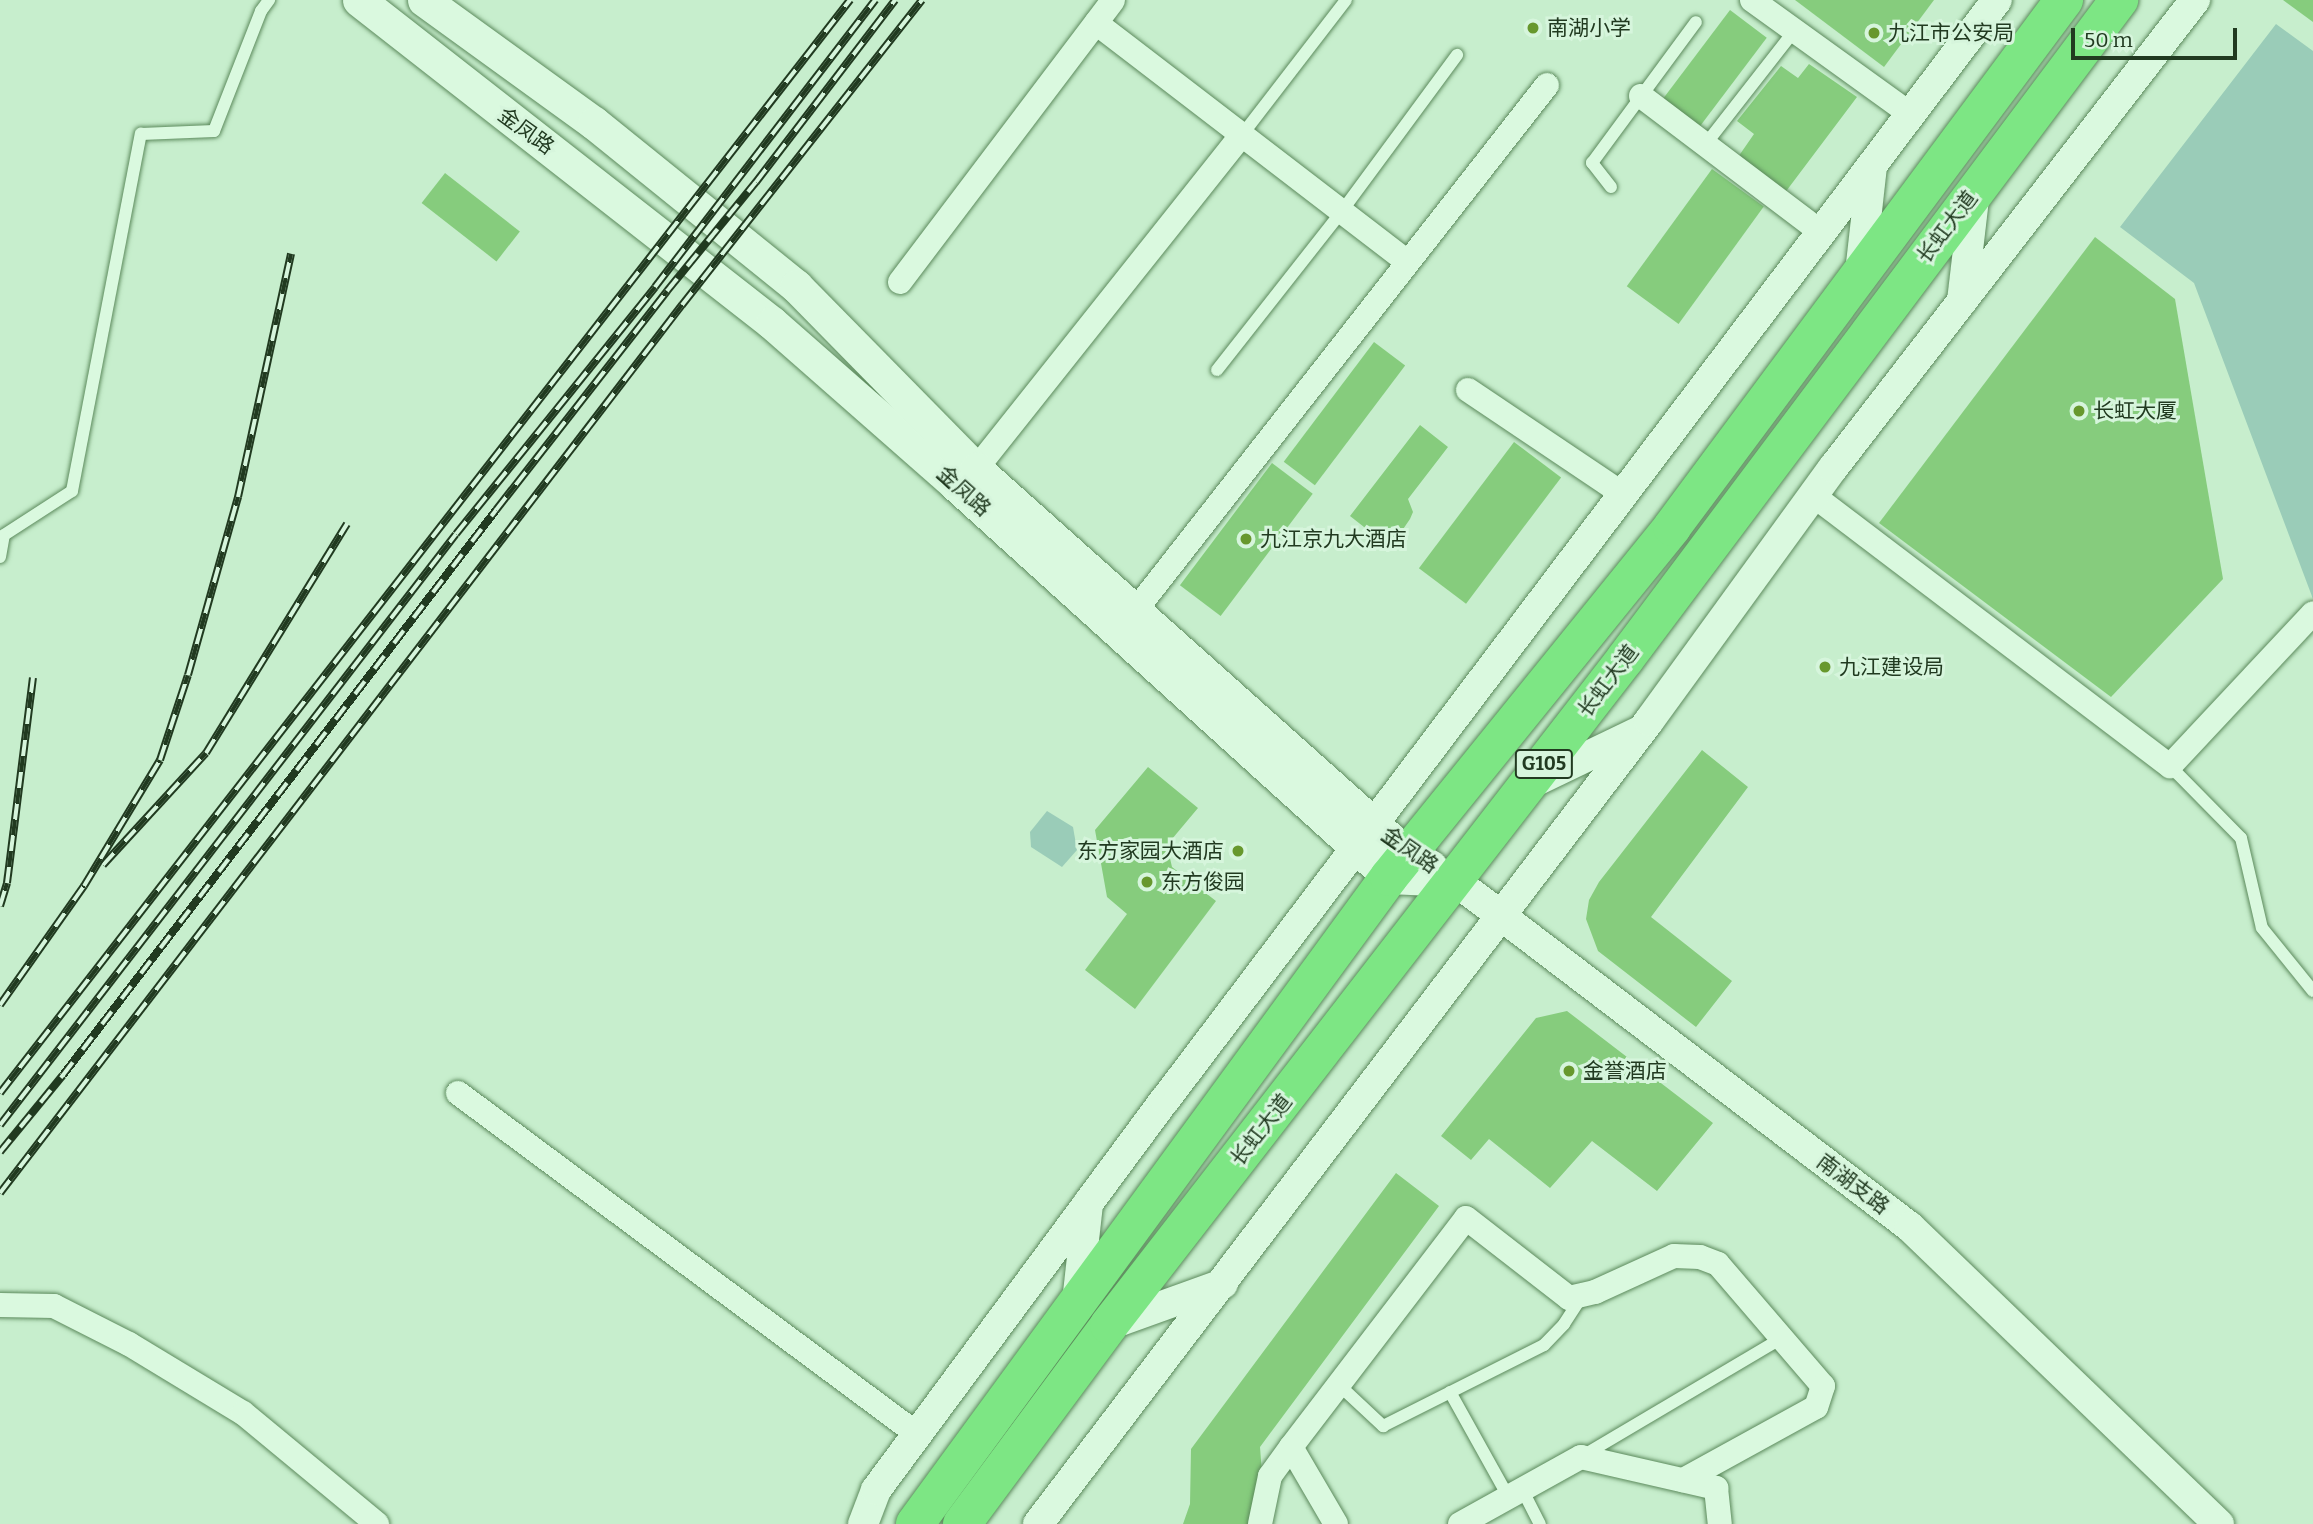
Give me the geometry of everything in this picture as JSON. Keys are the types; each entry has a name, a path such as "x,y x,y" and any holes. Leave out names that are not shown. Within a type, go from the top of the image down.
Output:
{"highway":[{"name":"长虹大道","path":"915,1524 1398,865 1672,527 2064,0"},
{"name":"长虹大道","path":"962,1524 1109,1325 1528,785 2119,0"}],"main road":[{"name":"金凤路","path":"359,0 772,323 1398,865 1454,880"},
{"name":"金凤路","path":"424,0 594,123 796,286 976,469 1135,611 1365,836"}],"street":[{"path":"900,282 1113,0"},
{"path":"1752,0 1910,114"},
{"path":"863,1524 876,1490 1088,1203 1997,0"},
{"path":"1038,1524 1642,730 1814,496 2195,0"},
{"path":"1096,23 1408,262"},
{"path":"1135,611 1547,85"},
{"path":"1641,96 1822,233"},
{"path":"976,469 1242,135"},
{"path":"1860,273 1872,165"},
{"path":"1962,302 1975,189"},
{"path":"1468,390 1624,495"},
{"path":"1814,496 2170,766 2313,613"},
{"path":"1528,785 1642,730"},
{"name":"南湖支路","path":"1454,880 1910,1227 2219,1524"},
{"path":"458,1093 917,1434"},
{"path":"1077,1302 1088,1203"},
{"path":"1260,1524 1270,1476 1466,1219 1569,1298 1584,1295 1674,1256 1700,1258 1718,1264 1823,1386 1816,1407 1683,1480"},
{"path":"1109,1325 1223,1284"},
{"path":"0,1305 54,1306 129,1344 243,1413 377,1524"},
{"path":"1291,1447 1336,1524"},
{"path":"1460,1524 1581,1457 1716,1488 1720,1524"}],"lane":[{"path":"0,557 4,535 72,491 141,134 214,131 261,11 269,0"},
{"path":"1242,135 1346,0"},
{"path":"1611,187 1592,163 1696,22"},
{"path":"1705,145 1794,32"},
{"path":"1217,370 1342,211 1457,55"},
{"path":"2170,766 2241,838 2262,928 2313,991"},
{"path":"1338,1384 1382,1426 1544,1345 1564,1324 1584,1295"},
{"path":"1581,1457 1782,1338"},
{"path":"1450,1392 1516,1494 1540,1524"}],"green space":[{"path":"2276,24 2313,51 2313,599 2194,283 2120,227"},
{"path":"1047,811 1073,827 1077,850 1062,867 1031,847 1030,832"}],"building":[{"name":"九江市公安局","path":"1795,0 1934,0 1884,67"},
{"path":"2283,0 2313,0 2313,22"},
{"path":"1730,10 1767,38 1698,130 1661,102"},
{"path":"1809,64 1857,97 1784,194 1736,160 1754,134 1737,121 1781,66 1798,78"},
{"path":"1712,169 1764,207 1679,324 1627,286"},
{"path":"445,173 520,231 496,261 422,203"},
{"name":"长虹大厦","path":"2095,237 2175,299 2223,579 2111,697 1879,523"},
{"path":"1374,342 1405,365 1315,485 1284,462"},
{"path":"1420,425 1448,447 1408,499 1413,512 1395,541 1383,531 1378,538 1350,516"},
{"path":"1514,442 1561,478 1466,604 1419,568"},
{"name":"九江京九大酒店","path":"1272,463 1313,494 1221,616 1180,585"},
{"path":"1702,750 1748,787 1651,917 1732,981 1696,1027 1598,951 1586,919 1589,900 1599,882"},
{"name":"东方俊园","path":"1148,767 1198,808 1167,845 1172,867 1216,901 1135,1009 1085,970 1127,914 1107,897 1095,830"},
{"name":"金誉酒店","path":"1567,1011 1713,1123 1657,1191 1592,1141 1550,1188 1489,1139 1471,1160 1441,1136 1536,1018"},
{"path":"1396,1173 1439,1206 1260,1447 1262,1474 1257,1524 1183,1524 1190,1504 1191,1449"}],"railway":[{"path":"0,1093 850,0"},
{"path":"0,1125 456,534 655,287 875,0"},
{"path":"0,1152 63,1075 496,510 756,182 895,0"},
{"path":"0,1193 682,305 922,0"},
{"path":"0,1005 84,886 160,760 188,675 238,497 291,254"},
{"path":"103,865 206,753 347,524"},
{"path":"0,906 7,883 33,678"}],"place":[{"name":"南湖小学","path":"1533,28"},
{"name":"九江市公安局","path":"1874,33"},
{"name":"长虹大厦","path":"2079,411"},
{"name":"九江京九大酒店","path":"1246,539"},
{"name":"九江建设局","path":"1825,667"},
{"name":"东方家园大酒店","path":"1238,851"},
{"name":"东方俊园","path":"1147,882"},
{"name":"金誉酒店","path":"1569,1071"}]}
